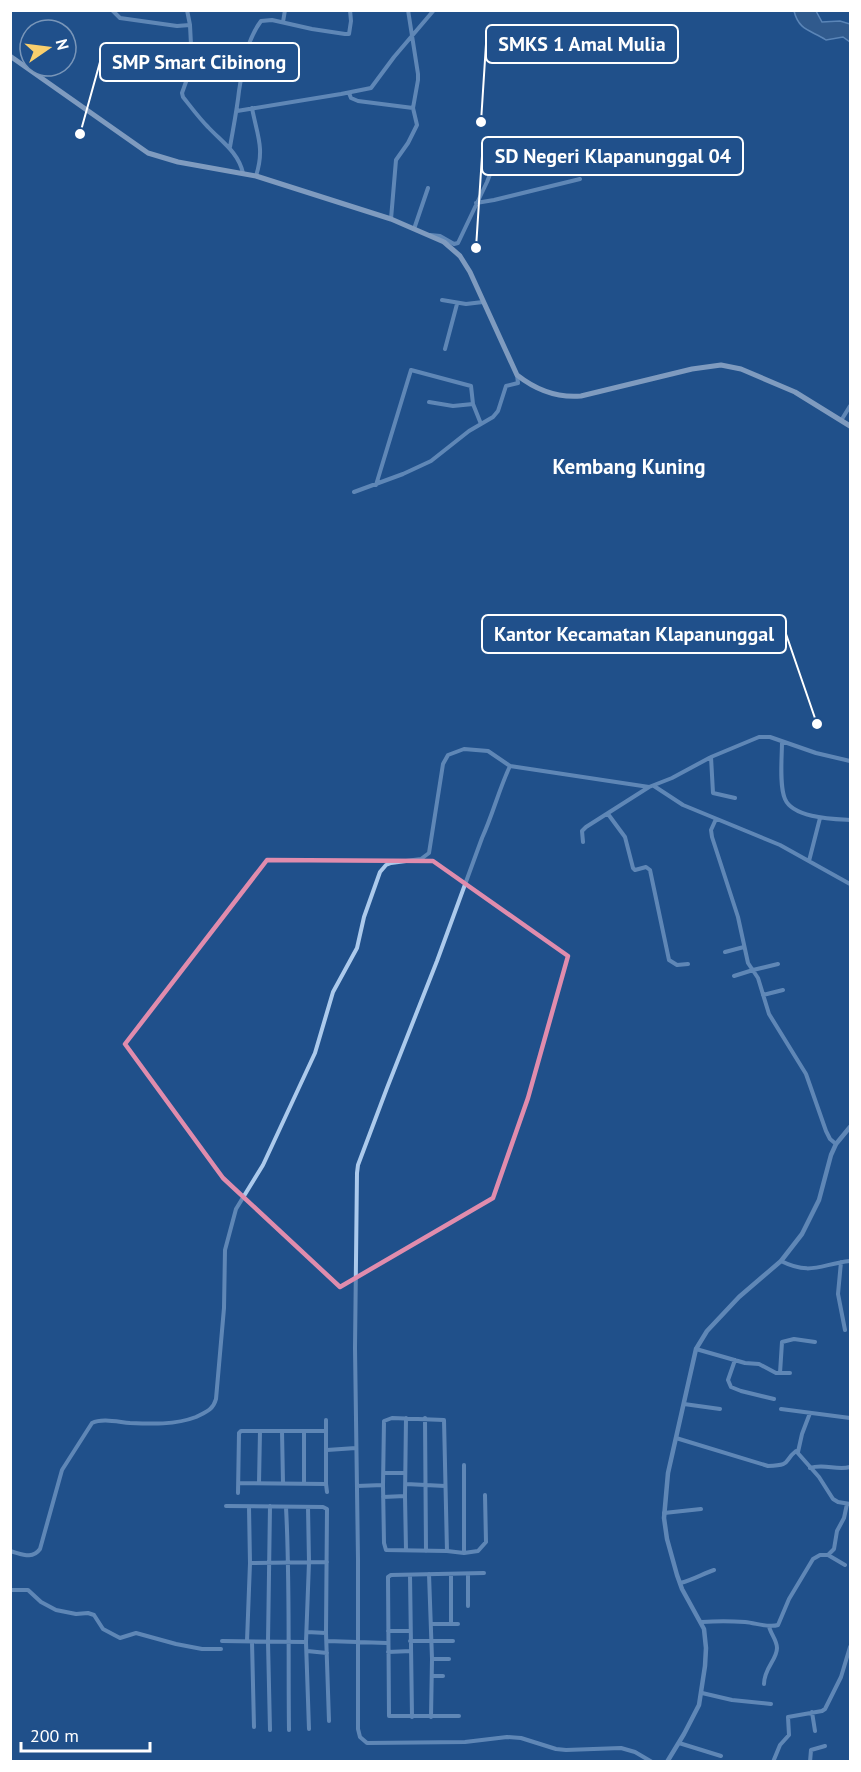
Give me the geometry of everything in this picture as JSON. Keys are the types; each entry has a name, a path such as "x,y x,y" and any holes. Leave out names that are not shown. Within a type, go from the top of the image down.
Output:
{"main road":[{"path":"10,56 148,153 178,162 256,176 391,219 444,242 460,256 470,272 517,375 528,384 545,392 572,397 592,394 692,369 721,365 762,377 842,419 850,426"}],"street":[{"path":"112,10 120,18 177,26 190,25"},
{"path":"187,10 192,64 182,93 183,97 239,160 243,173"},
{"path":"283,22 285,10"},
{"path":"229,148 242,66 249,44 261,21 266,19 348,34 351,30 350,10"},
{"path":"391,219 396,160 417,125 413,108 418,80 408,10"},
{"path":"236,111 371,88 435,10"},
{"path":"349,93 351,98 358,101 413,108"},
{"path":"252,108 261,148 261,162 256,176"},
{"path":"428,235 440,236 454,244 458,243 499,151"},
{"path":"476,203 580,179"},
{"path":"414,228 428,188"},
{"path":"442,300 457,304 483,302"},
{"path":"445,349 457,304"},
{"path":"376,485 411,370 471,386 473,404 481,424"},
{"path":"354,492 425,465 463,435 495,415 506,386 518,383 517,375"},
{"path":"429,402 453,406 473,404"},
{"path":"842,419 850,406"},
{"path":"583,842 582,831 591,823 652,786 752,739 770,737 850,761"},
{"path":"782,742 786,801 802,812 820,818 850,820"},
{"path":"10,1551 30,1556 40,1548 62,1470 92,1423 98,1420 140,1423 175,1422 191,1419 214,1407 224,1308 225,1250 232,1218 267,1157 310,1065 336,986 357,948 364,917 380,872 391,863 421,859 429,853 443,764 448,755 474,748 488,751 510,766 652,786 683,805 780,845 850,884"},
{"path":"711,757 712,793 735,798"},
{"path":"510,766 358,1166 355,1348 358,1729 360,1737 367,1743 465,1743 497,1737 514,1737 566,1750 621,1748 652,1761"},
{"path":"608,814 625,837 633,868 635,870 646,867 650,870 669,960 677,965 688,964"},
{"path":"809,861 820,818"},
{"path":"716,819 711,830 712,837 738,917 748,963 758,978 769,1014 806,1074 826,1131 836,1144"},
{"path":"725,952 744,947"},
{"path":"734,976 778,964"},
{"path":"763,995 783,990"},
{"path":"667,1761 696,1713 702,1693 706,1648 706,1635 702,1622 680,1582 667,1539 664,1514 668,1473 696,1349 706,1330 739,1297 781,1261 794,1246 819,1200 836,1144 850,1127"},
{"path":"781,1261 805,1269 850,1261"},
{"path":"841,1262 838,1293 844,1330"},
{"path":"780,1373 782,1342 794,1339 815,1342"},
{"path":"696,1349 762,1365 770,1371 789,1373"},
{"path":"735,1360 728,1380 731,1387 774,1399"},
{"path":"684,1404 720,1409"},
{"path":"781,1408 850,1418"},
{"path":"810,1413 798,1452 819,1477 833,1499 849,1504 837,1531 835,1545 828,1555"},
{"path":"447,1551 444,1421 425,1418 388,1418 384,1421 383,1497 385,1548 388,1551 464,1553 478,1551 486,1542 485,1495"},
{"path":"406,1418 406,1550"},
{"path":"425,1418 426,1551"},
{"path":"326,1420 327,1491"},
{"path":"238,1493 239,1433 241,1431 326,1431"},
{"path":"259,1483 260,1431"},
{"path":"282,1431 283,1484"},
{"path":"304,1431 304,1483"},
{"path":"676,1438 768,1466 783,1465 794,1452 798,1452"},
{"path":"327,1450 356,1448"},
{"path":"464,1465 464,1553"},
{"path":"810,1468 850,1467"},
{"path":"383,1473 405,1473"},
{"path":"238,1483 326,1484"},
{"path":"406,1484 445,1486"},
{"path":"357,1486 383,1485"},
{"path":"383,1497 405,1496"},
{"path":"226,1506 323,1507 327,1509 326,1633 329,1721"},
{"path":"270,1506 268,1642 270,1730"},
{"path":"249,1507 249,1642 254,1727"},
{"path":"286,1507 289,1562 289,1730"},
{"path":"308,1507 306,1651 309,1729"},
{"path":"664,1514 701,1509"},
{"path":"702,1622 748,1622 777,1626 789,1599 813,1559 819,1555 828,1555 845,1566"},
{"path":"250,1563 327,1562"},
{"path":"680,1582 694,1580 700,1574 714,1570"},
{"path":"459,1716 391,1718 389,1716 388,1576 484,1573"},
{"path":"451,1574 451,1624"},
{"path":"468,1574 468,1606"},
{"path":"410,1575 412,1717"},
{"path":"429,1575 432,1659 431,1717"},
{"path":"10,1590 28,1590 41,1602 56,1610 94,1615 103,1629 120,1638 136,1633 202,1649 221,1649"},
{"path":"431,1624 458,1624"},
{"path":"764,1684 767,1669 777,1650 769,1626"},
{"path":"388,1631 410,1631"},
{"path":"307,1632 326,1633"},
{"path":"222,1641 306,1642"},
{"path":"327,1641 387,1643"},
{"path":"410,1641 453,1641"},
{"path":"773,1761 780,1745 789,1736 786,1719 788,1717 825,1710 841,1677 850,1647"},
{"path":"306,1651 327,1653"},
{"path":"388,1652 411,1651"},
{"path":"432,1659 449,1659"},
{"path":"432,1676 443,1676"},
{"path":"702,1693 732,1700 771,1704"},
{"path":"813,1712 815,1731"},
{"path":"679,1743 721,1756"},
{"path":"810,1761 811,1750 825,1746"}],"highlighted area":[{"path":"267,860 433,861 568,956 528,1098 493,1198 340,1287 223,1178 125,1044"}],"water":[{"path":"794,11 816,11 822,22 840,21 850,24 850,42 843,37 826,40 811,32 799,23"}],"place":[{"name":"SMKS 1 Amal Mulia","path":"481,122"},
{"name":"SMP Smart Cibinong","path":"80,134"},
{"name":"SD Negeri Klapanunggal 04","path":"476,248"},
{"name":"Kantor Kecamatan Klapanunggal","path":"817,724"}],"district":[{"name":"Kembang Kuning","path":"629,467"}]}
